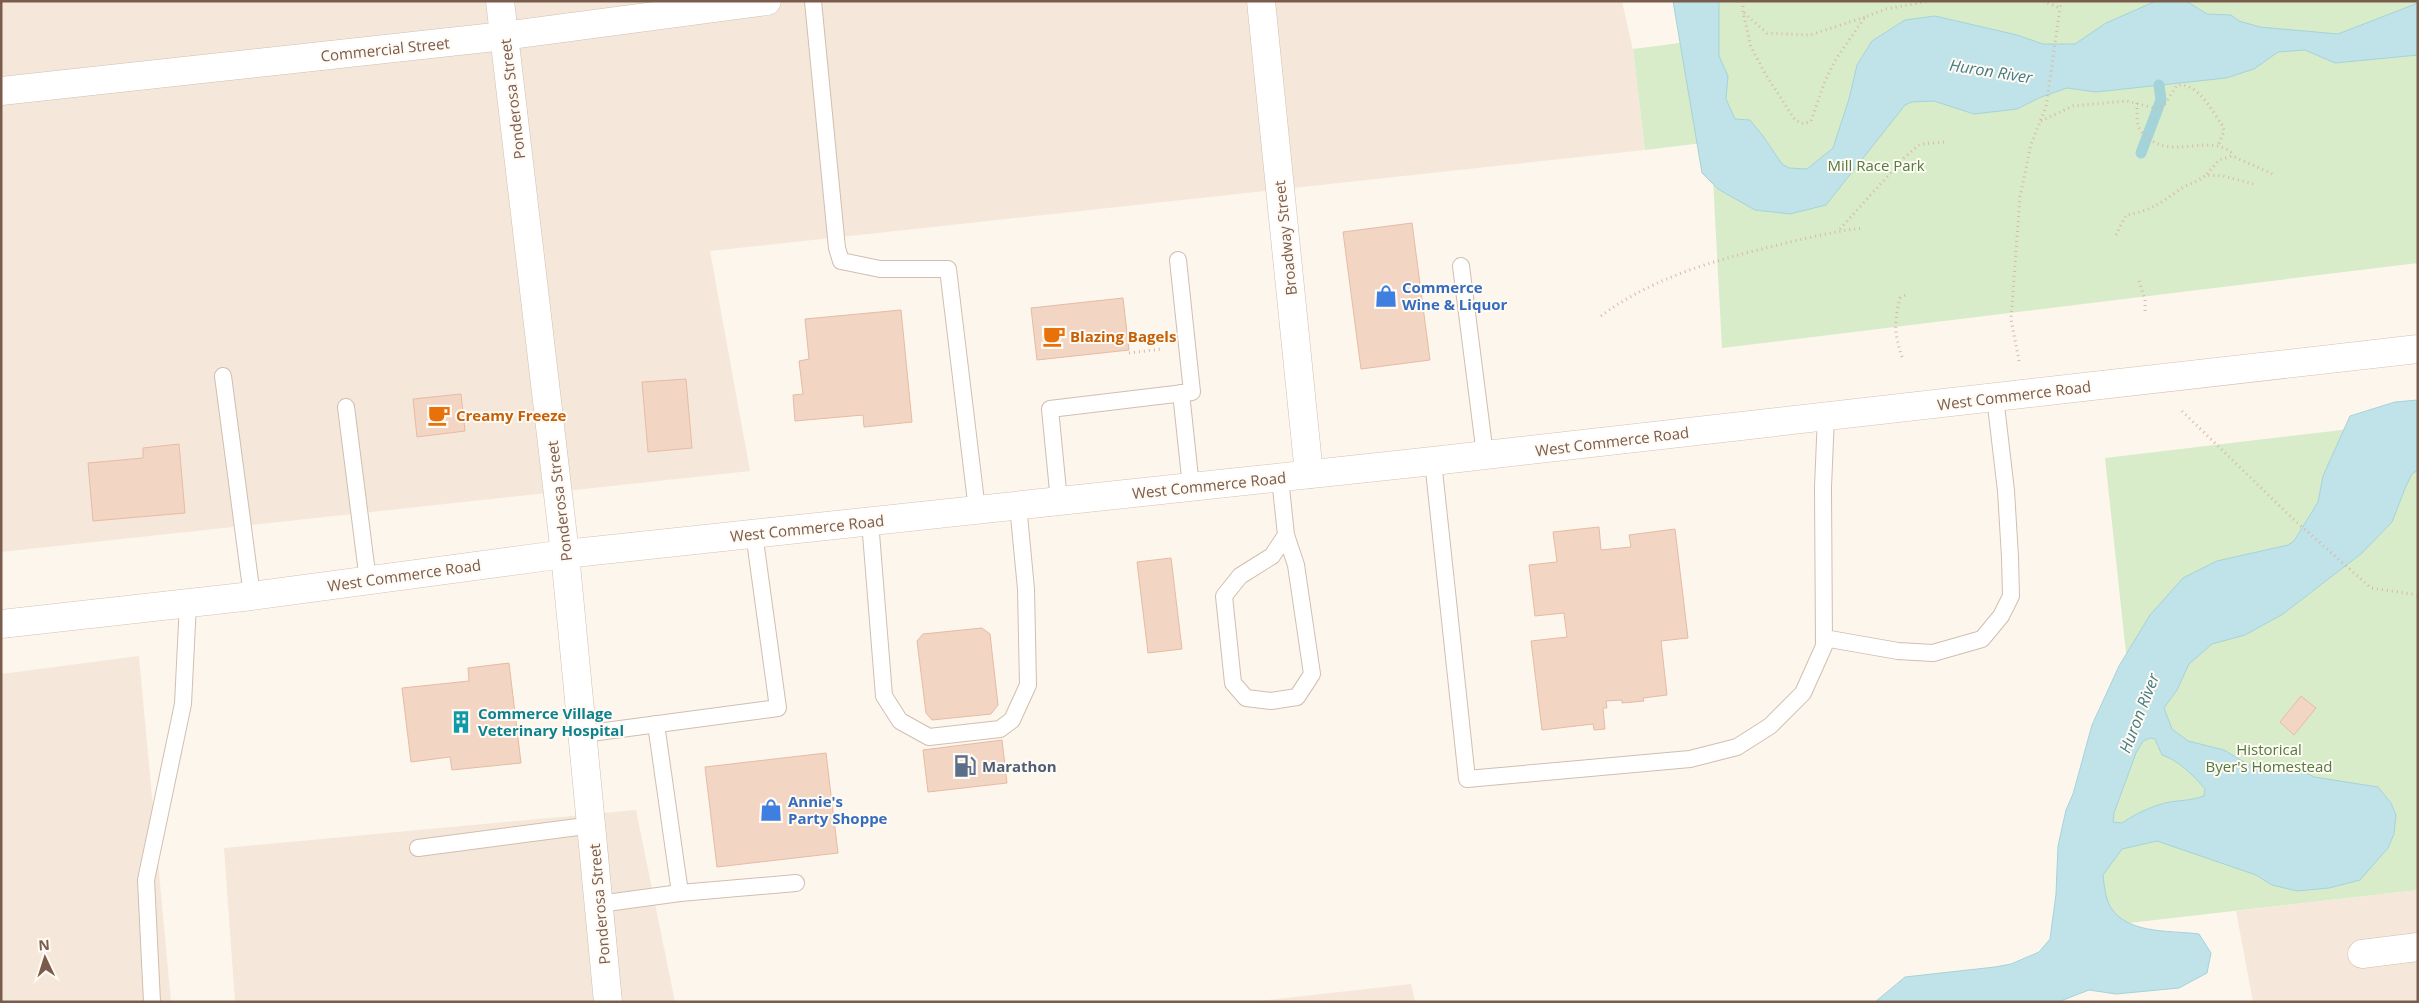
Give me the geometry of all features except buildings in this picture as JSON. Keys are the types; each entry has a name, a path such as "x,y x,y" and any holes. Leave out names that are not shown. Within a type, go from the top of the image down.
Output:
{"main road":[{"name":"Ponderosa Street","path":"500,1 565,554 608,1002"},
{"name":"Commercial Street","path":"1,91 504,36 767,1"},
{"name":"Broadway Street","path":"1261,1 1309,474"},
{"name":"West Commerce Road","path":"1,624 252,596 565,554 1433,461 2418,348"},
{"path":"2362,954 2418,947"}],"lane":[{"path":"813,1 837,248 841,261 880,269 948,269 977,510"},
{"path":"1058,501 1050,409 1192,392 1178,260"},
{"path":"1461,266 1485,455"},
{"path":"223,376 252,596"},
{"path":"1181,393 1191,487"},
{"path":"1824,638 1898,651 1933,653 1982,638 2001,616 2011,596 2011,576 2006,491 1996,397"},
{"path":"346,408 368,581"},
{"path":"1433,461 1467,779 1690,759 1737,747 1770,726 1803,693 1824,646 1823,487 1826,416"},
{"path":"1280,478 1286,535 1296,566 1312,674 1297,696 1271,701 1246,698 1233,683 1224,596 1240,576 1272,556 1286,535"},
{"path":"870,521 884,696 900,720 913,730 929,737 958,735 1000,729 1012,720 1028,685 1026,589 1018,506"},
{"path":"583,734 778,708 754,533"},
{"path":"152,1002 146,880 183,704 188,603"},
{"path":"656,724 680,893"},
{"path":"418,848 592,825"},
{"path":"599,904 680,893 796,883"}],"path":[{"path":"1743,1 1743,12 1751,47 1766,75 1795,120 1804,124 1811,121 1825,81 1836,59 1866,17"},
{"path":"1743,12 1767,33 1810,35 1866,17 1886,8 1929,1"},
{"path":"2043,1 2060,8"},
{"path":"2025,394 2012,319 2020,197 2031,144 2046,107 2062,1"},
{"path":"2041,121 2074,106 2127,101 2151,108 2161,108 2174,93 2177,85 2190,86 2223,126 2224,131 2218,146"},
{"path":"2136,103 2138,129 2142,135 2158,145 2171,148 2218,146 2228,149 2233,154 2232,156"},
{"path":"1839,230 1904,158 1920,144 1948,142"},
{"path":"2116,234 2126,215 2154,208 2181,188 2196,183 2219,160 2232,156 2273,174"},
{"path":"2206,175 2223,176 2254,184"},
{"path":"1601,316 1622,301 1654,284 1725,258 1839,230 1863,228"},
{"path":"2139,281 2145,300 2145,312"},
{"path":"1902,357 1895,336 1894,323 1900,298 1907,294"},
{"path":"1129,353 1163,348"},
{"path":"2149,379 2291,517 2371,588 2418,595"}],"shaded area":[{"path":"1,1 1622,1 1633,50 1645,150 710,251 750,471 1,552"},
{"path":"139,656 171,1002 1,1002 1,674"},
{"path":"636,810 675,1002 235,1002 224,848"},
{"path":"2418,890 2418,1002 2253,1002 2236,911"},
{"path":"1411,984 1415,1002 1249,1002"}],"green space":[{"name":"Mill Race Park","path":"1701,1 2418,1 2418,263 1722,348 1711,142 1645,150 1633,49 1703,40"},
{"name":"Historical Byer's Homestead","path":"2418,421 2418,890 2077,929 2127,662 2105,458"}],"water":[{"name":"Huron River","path":"1673,1 1719,1 1719,56 1728,76 1726,99 1735,119 1750,120 1782,164 1789,168 1807,169 1833,148 1849,99 1857,65 1872,41 1905,20 1935,16 2017,35 2043,44 2075,44 2106,23 2156,1 2186,1 2207,14 2231,15 2239,21 2260,27 2338,34 2418,3 2418,55 2335,63 2305,50 2278,52 2254,69 2226,78 2096,92 2067,88 2041,97 2017,109 1974,114 1934,101 1912,102 1905,105 1826,205 1790,214 1755,210 1718,189 1702,173"},
{"name":"Huron River","path":"2418,400 2418,470 2412,474 2406,486 2392,522 2362,553 2283,614 2245,635 2212,644 2189,664 2177,690 2164,708 2172,729 2188,741 2224,750 2249,765 2291,764 2314,777 2378,787 2391,803 2396,815 2394,834 2388,848 2360,880 2329,888 2297,891 2272,885 2256,875 2157,841 2122,849 2103,875 2107,899 2115,913 2135,926 2161,931 2199,934 2211,953 2207,973 2179,988 2116,994 2089,990 2058,1002 1875,1002 1905,977 1995,967 2011,964 2039,952 2050,939 2056,894 2058,846 2066,810 2073,794 2092,725 2119,666 2150,615 2183,578 2217,561 2288,545 2294,541 2318,502 2323,476 2350,416 2395,402","holes":["2150,738 2155,739 2162,755 2180,765 2205,789 2204,796 2165,803 2143,811 2122,823 2113,822 2114,813 2136,753 2143,741"]}],"waterway":[{"path":"2141,153 2161,100 2159,85"}],"place":[{"name":"Commerce Wine & Liquor","path":"1386,296"},
{"name":"Blazing Bagels","path":"1054,336"},
{"name":"Creamy Freeze","path":"439,415"},
{"name":"Commerce Village Veterinary Hospital","path":"461,722"},
{"name":"Marathon","path":"965,766"},
{"name":"Annie's Party Shoppe","path":"771,810"}]}
